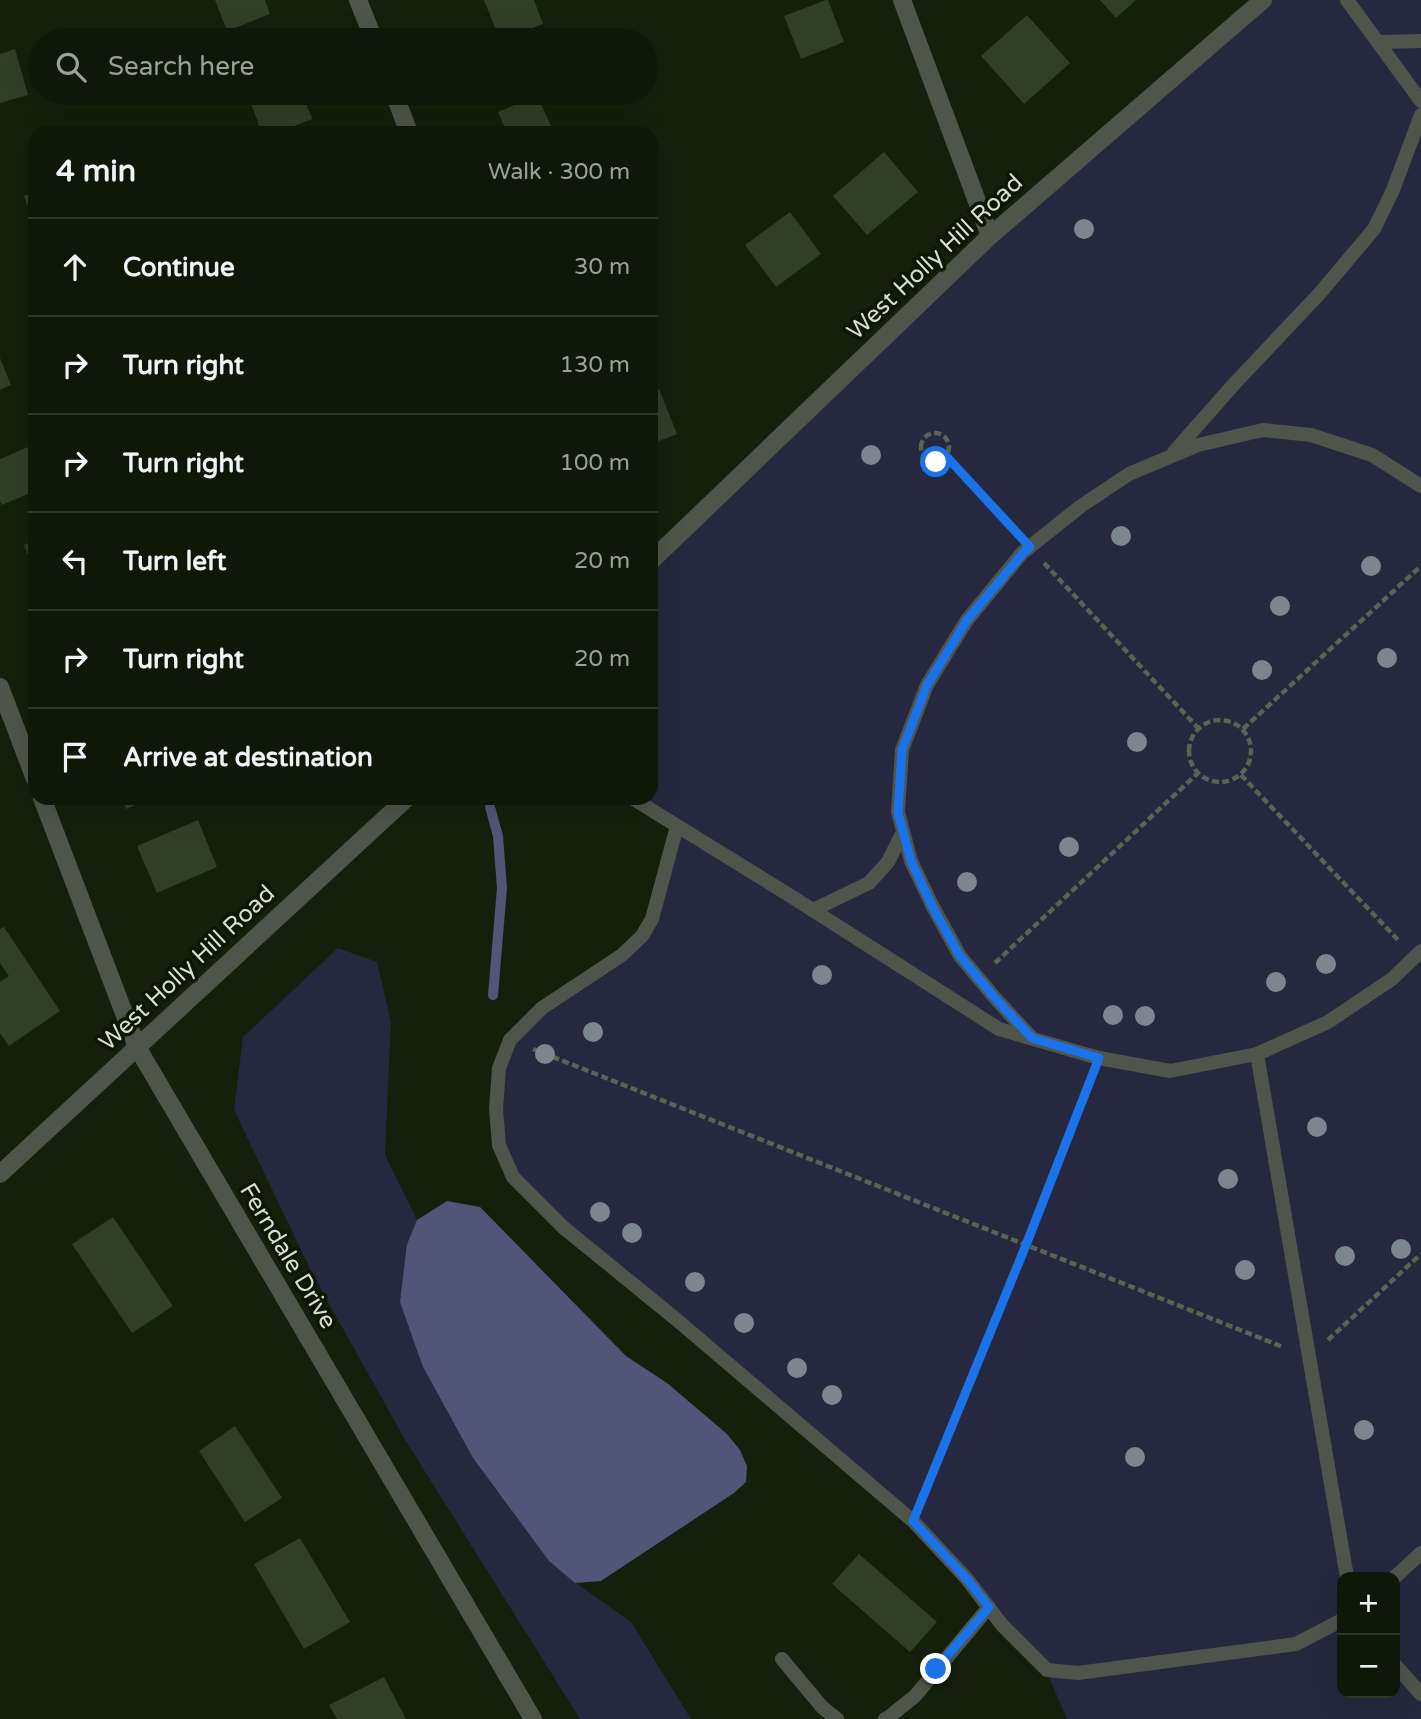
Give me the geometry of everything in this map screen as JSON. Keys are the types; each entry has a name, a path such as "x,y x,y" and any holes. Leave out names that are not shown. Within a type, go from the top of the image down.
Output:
{"street":[{"path":"358,0 369,28"},
{"path":"902,0 990,236"},
{"name":"West Holly Hill Road","path":"658,554 990,236 1263,0"},
{"path":"398,105 406,126"},
{"path":"0,687 28,761"},
{"name":"Ferndale Drive","path":"45,805 137,1048 533,1719"},
{"name":"West Holly Hill Road","path":"0,1174 399,805"}],"lane":[{"path":"1347,0 1421,101"},
{"path":"1379,42 1421,41"},
{"path":"1170,456 1320,293 1374,229 1393,190 1421,116"},
{"path":"1032,1038 960,956 911,861 898,813 902,750 927,685 967,620 1023,553 1081,506 1129,474 1198,445 1264,430 1311,435 1373,455 1421,486"},
{"path":"643,805 999,1029 1099,1058 1170,1070 1257,1054 1328,1022 1392,979 1418,954"},
{"path":"677,826 652,919 642,936 622,955 542,1008 510,1040 499,1068 496,1109 499,1145 513,1177 564,1228 677,1320 913,1521 967,1579 1002,1625 1046,1670 1077,1673 1296,1644 1337,1623"},
{"path":"813,910 869,883 888,862 903,832"},
{"path":"1257,1054 1346,1572"},
{"path":"1400,1572 1421,1553"},
{"path":"885,1719 915,1696 989,1607"},
{"path":"782,1659 822,1707 836,1719"},
{"path":"1400,1671 1421,1694"}],"path":[{"path":"936,432 945,436 950,444 946,456 936,462 924,456 920,448 926,435 936,432"},
{"path":"946,456 1199,729"},
{"path":"1243,729 1421,566"},
{"path":"1214,720 1225,720 1243,729 1252,747 1248,767 1241,775 1222,783 1212,782 1198,773 1190,760 1189,749 1191,739 1199,729 1214,720"},
{"path":"979,978 1198,773"},
{"path":"1241,775 1418,954"},
{"path":"510,1040 1309,1357 1421,1254"},
{"path":"913,1521 1099,1058"}],"shaded area":[{"path":"1263,0 1421,0 1421,1719 1067,1719 1046,1670 913,1521 513,1177 496,1109 510,1040 642,936 677,826 643,805 658,805 658,554 990,236"},
{"path":"338,948 377,962 391,1022 385,1155 417,1220 407,1244 423,1367 473,1458 549,1561 631,1622 691,1719 580,1719 404,1438 313,1275 234,1110 243,1037"},
{"path":"447,1201 480,1207 626,1356 667,1383 727,1434 740,1450 747,1466 746,1482 734,1493 601,1581 575,1583 549,1561 473,1458 423,1367 400,1302 407,1244 417,1220"}],"building":[{"path":"215,0 265,0 270,14 235,28 226,28"},
{"path":"484,0 534,0 543,24 532,28 495,28"},
{"path":"826,0 844,42 801,59 784,16"},
{"path":"1100,0 1136,0 1116,18"},
{"path":"1027,15 1070,63 1024,104 981,56"},
{"path":"15,49 28,95 0,103 0,54"},
{"path":"252,105 307,105 312,119 294,126 259,126"},
{"path":"514,105 541,105 551,126 504,126 498,112"},
{"path":"884,152 918,192 867,235 833,196"},
{"path":"790,212 821,254 776,287 745,245"},
{"path":"0,358 11,385 0,390"},
{"path":"658,389 677,434 658,441"},
{"path":"28,447 28,494 2,505 0,501 0,459"},
{"path":"198,820 217,867 157,893 137,846"},
{"path":"4,927 60,1011 9,1046 0,1033 0,982 9,976 0,963 0,929"},
{"path":"113,1217 173,1306 132,1333 72,1244"},
{"path":"235,1426 282,1498 245,1522 199,1451"},
{"path":"300,1538 350,1622 304,1649 254,1564"},
{"path":"859,1554 937,1622 910,1652 832,1584"},
{"path":"384,1677 406,1719 337,1719 329,1705"}],"waterway":[{"path":"490,807 498,836 502,888 493,995"}],"route":[{"path":"936,462 946,456 1030,547 967,620 927,685 902,750 898,813 911,861 960,956 1032,1038 1099,1058 913,1521 989,1607 936,1669"}]}
